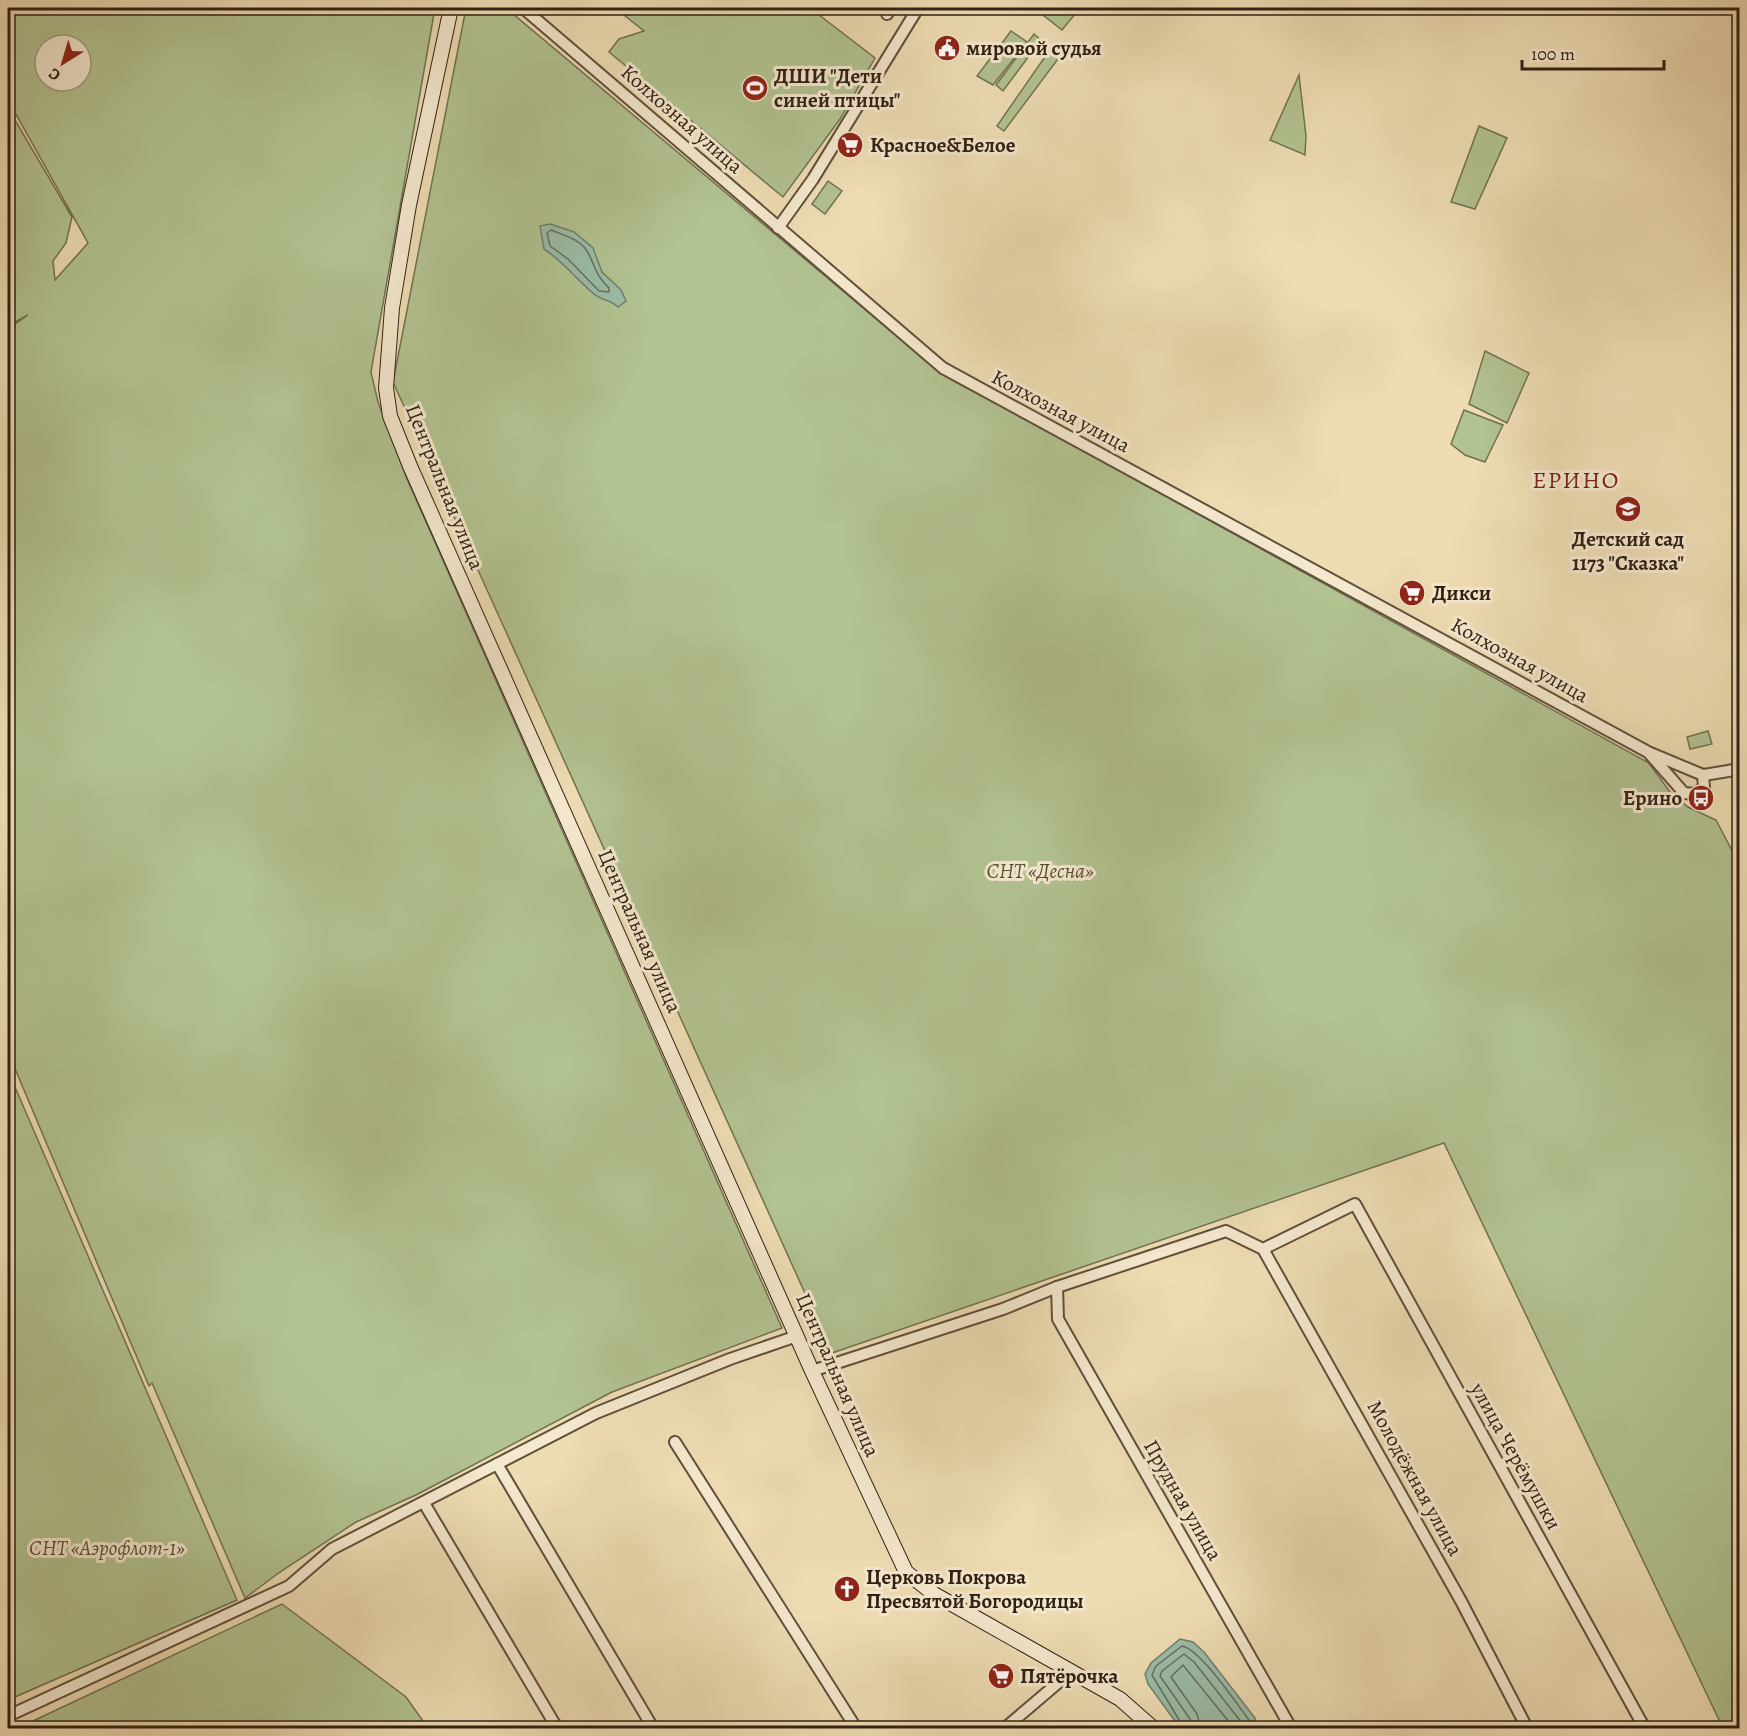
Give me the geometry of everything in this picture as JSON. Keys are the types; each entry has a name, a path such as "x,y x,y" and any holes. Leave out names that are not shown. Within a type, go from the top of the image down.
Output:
{"street":[{"name":"Центральная улица","path":"451,8 409,205 392,308 386,387 390,416 419,488 812,1371 906,1572 934,1594 1120,1699 1153,1728"},
{"name":"Колхозная улица","path":"523,8 943,368 1648,752 1703,775 1705,783 1701,790 1692,795 1684,793 1648,752"},
{"path":"778,228 813,179 918,8"},
{"path":"1703,775 1740,769"},
{"name":"улица Черёмушки","path":"1263,1249 1355,1204 1646,1728"},
{"path":"812,1371 1003,1309 1057,1287 1226,1231 1263,1249"},
{"name":"Молодёжная улица","path":"1263,1249 1461,1601 1527,1728"},
{"name":"Прудная улица","path":"1057,1287 1058,1319 1291,1728"},
{"path":"8,1716 289,1586 332,1549 596,1413 730,1359 797,1336"},
{"path":"675,1442 856,1728"},
{"path":"497,1464 653,1728"},
{"path":"424,1503 557,1728"},
{"path":"1005,1728 1072,1671"}],"green space":[{"path":"8,8 435,8 371,372 378,402 407,479 782,1328 612,1392 416,1495 356,1522 245,1598 152,1383 149,1386 8,1052 8,329 28,315 8,326 8,108 72,217 66,243 53,261 55,280 88,243 8,100"},
{"name":"СНТ «Десна»","path":"466,8 506,8 937,370 1649,763 1670,792 1688,807 1716,820 1740,866 1739,1728 1717,1728 1721,1724 1444,1143 832,1353 393,382"},
{"name":"ДШИ \"Дети синей птицы\"","path":"615,8 810,8 875,58 840,119 783,197 609,52 619,39 644,31"},
{"path":"1034,8 1080,8 1062,30"},
{"path":"1011,31 1027,42 993,85 977,76"},
{"path":"1034,34 1041,40 1003,91 996,85"},
{"path":"1051,48 1061,55 1004,131 997,126"},
{"path":"1299,75 1306,136 1305,155 1270,140"},
{"path":"1479,126 1507,138 1475,209 1451,202"},
{"path":"828,181 842,191 825,214 812,204"},
{"path":"1485,351 1529,373 1507,423 1469,404"},
{"path":"1464,410 1503,425 1485,462 1465,455 1451,444"},
{"path":"1708,731 1712,744 1690,749 1687,737"},
{"name":"СНТ «Аэрофлот-1»","path":"8,1071 237,1600 8,1700"},
{"path":"282,1604 406,1697 428,1728 18,1728"}],"water":[{"path":"550,224 574,232 593,248 602,272 621,290 626,301 618,307 597,296 558,259 544,249 540,226"},
{"path":"1180,1639 1193,1642 1204,1652 1255,1718 1256,1728 1180,1728 1148,1684 1145,1674 1151,1663"}],"place":[{"name":"мировой судья","path":"947,48"},
{"name":"ДШИ \"Дети синей птицы\"","path":"755,88"},
{"name":"Красное&Белое","path":"850,145"},
{"name":"Детский сад 1173 \"Сказка\"","path":"1628,509"},
{"name":"Дикси","path":"1412,593"},
{"name":"Ерино","path":"1701,798"},
{"name":"Церковь Покрова Пресвятой Богородицы","path":"847,1589"},
{"name":"Пятёрочка","path":"1001,1676"}],"district":[{"name":"ЕРИНО","path":"1576,480"}]}
